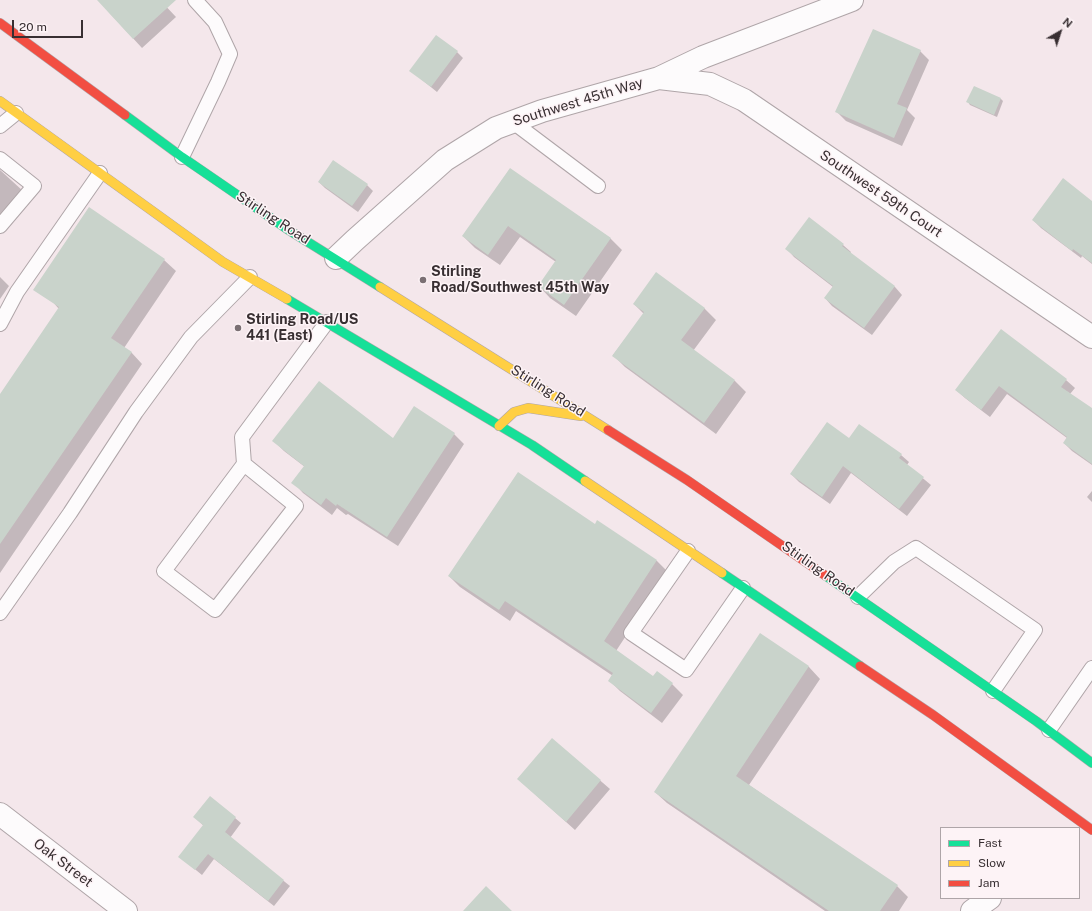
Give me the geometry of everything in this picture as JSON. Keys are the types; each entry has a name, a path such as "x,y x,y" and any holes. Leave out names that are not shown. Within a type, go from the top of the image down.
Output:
{"main road":[{"name":"Stirling Road","path":"0,23 182,157 287,229 336,258 687,480 994,691 1092,763"},
{"path":"0,102 223,262 327,322 532,445 933,715 1080,826"},
{"path":"499,426 514,412 528,408 590,418"}],"street":[{"name":"Southwest 45th Way","path":"336,258 445,160 496,128 542,111 659,78 703,57 852,0"},
{"name":"Southwest 59th Court","path":"659,78 710,84 744,100 1092,337"},
{"name":"Oak Street","path":"0,814 126,911"},
{"path":"972,911 989,899"}],"lane":[{"path":"182,157 230,54 215,22 195,0"},
{"path":"0,126 16,113"},
{"path":"513,122 598,186"},
{"path":"0,159 34,186 0,226"},
{"path":"0,324 17,292 100,173"},
{"path":"0,613 70,513 136,412 191,337 250,278"},
{"path":"244,464 296,506 215,610 164,571 244,464 242,437 327,322"},
{"path":"858,597 894,562 916,548 928,556 1035,630 994,691"},
{"path":"688,551 631,633 686,670 743,588"},
{"path":"1049,730 1092,668"}],"building":[{"path":"97,0 176,0 133,39"},
{"path":"873,29 921,50 897,104 907,108 894,138 835,112"},
{"path":"436,35 458,51 431,87 409,71"},
{"path":"974,86 1001,98 994,115 966,102"},
{"path":"333,160 368,184 352,206 318,182"},
{"path":"510,168 611,238 564,305 538,286 556,260 508,226 488,255 462,236"},
{"path":"1063,178 1092,201 1092,263 1073,249 1072,251 1032,220"},
{"path":"89,207 165,259 111,338 132,352 0,544 0,394 59,307 33,290"},
{"path":"809,217 844,244 842,246 895,286 864,328 824,298 833,286 785,249"},
{"path":"656,272 705,308 681,340 735,380 704,423 612,356 644,312 633,304"},
{"path":"1001,329 1067,379 1061,387 1092,408 1092,464 1063,443 1067,437 999,386 981,410 955,390"},
{"path":"319,381 393,438 414,406 455,433 387,537 337,504 336,506 326,498 321,505 291,483 304,466 272,441"},
{"path":"827,422 849,438 859,424 902,454 899,458 924,477 899,509 843,466 822,497 790,474"},
{"path":"518,472 595,524 597,520 657,560 604,641 653,676 657,671 673,683 651,713 608,681 613,673 505,601 499,610 448,576"},
{"path":"760,633 809,666 736,776 898,885 880,911 829,911 654,792"},
{"path":"552,738 601,780 566,822 517,779"},
{"path":"210,796 236,817 225,832 284,880 268,901 208,854 195,870 178,857 203,825 193,817"},
{"path":"486,886 512,911 463,911"}],"traffic: fast":[{"path":"125,115 182,157 287,229 380,287"},
{"path":"287,299 532,445 585,481"},
{"path":"722,573 860,666"},
{"path":"826,576 1036,721 1092,763"}],"traffic: slow":[{"path":"0,101 223,262 287,299"},
{"path":"380,287 608,430"},
{"path":"499,426 514,412 528,408 581,416"},
{"path":"585,481 722,573"}],"traffic: jam":[{"path":"0,23 125,115"},
{"path":"608,430 687,480 826,576"},
{"path":"860,666 933,715 1092,830"}],"place":[{"name":"Stirling Road/Southwest 45th Way","path":"423,280"},
{"name":"Stirling Road/US 441 (East)","path":"238,328"}]}
